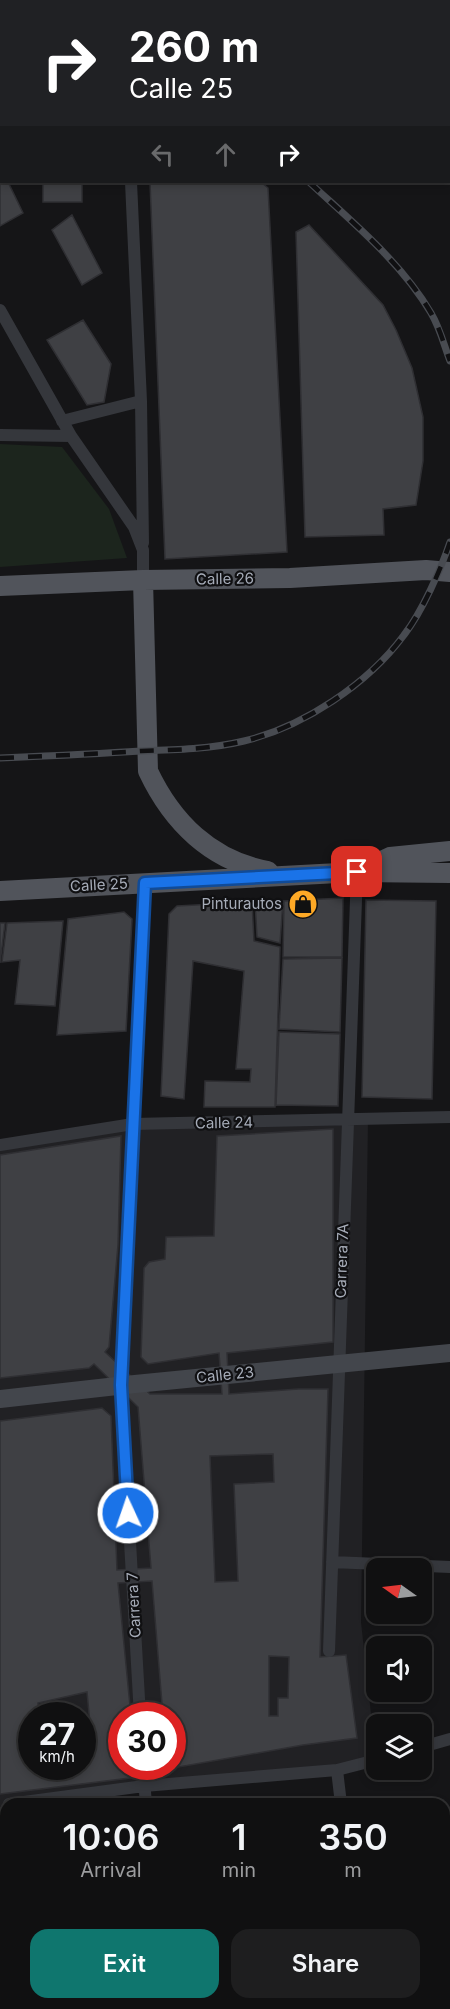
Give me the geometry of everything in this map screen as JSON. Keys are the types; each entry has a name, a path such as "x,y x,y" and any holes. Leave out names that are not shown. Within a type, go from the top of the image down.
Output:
{"main road":[{"name":"Calle 26","path":"0,586 144,580 290,578 426,570 450,572"},
{"path":"144,580 146,751 148,771 158,791 177,819 229,860 255,869 294,876"},
{"path":"357,872 390,857 450,851"},
{"name":"Calle 25","path":"0,891 357,872 450,873"},
{"name":"Calle 23","path":"0,1399 450,1353"}],"street":[{"path":"131,183 141,401 144,580"},
{"path":"0,309 71,436 134,527 143,550"},
{"path":"63,421 141,401"},
{"path":"0,435 71,436"},
{"name":"Carrera 7A","path":"329,1651 357,872"},
{"name":"Carrera 7","path":"139,1702 121,1385 145,883"},
{"name":"Calle 24","path":"0,1145 133,1124 450,1117"},
{"path":"332,1562 450,1567"},
{"path":"432,1744 450,1739"},
{"path":"57,1798 144,1786 337,1770 366,1763"},
{"path":"337,1770 340,1798"},
{"path":"144,1780 145,1798"}],"shaded area":[{"path":"0,444 62,447 109,509 127,558 0,567"},
{"path":"368,1119 361,1622 366,1668 366,1702 370,1702 371,1714 366,1714 366,1761 65,1798 0,1798 0,1145 133,1124"}],"building":[{"path":"8,183 23,213 0,226 0,184"},
{"path":"43,183 82,183 82,202 43,202"},
{"path":"150,183 262,183 268,188 287,552 165,559"},
{"path":"72,215 102,273 82,285 52,230"},
{"path":"309,225 383,305 412,368 423,417 423,461 416,505 383,509 384,535 305,537 296,232"},
{"path":"83,320 111,364 104,402 87,405 47,340"},
{"path":"343,898 342,957 283,957 284,901"},
{"path":"366,900 436,901 432,1099 362,1097"},
{"path":"255,901 283,901 280,943 257,937"},
{"path":"252,902 254,941 280,947 275,1107 204,1107 205,1081 250,1082 251,1069 236,1069 244,971 193,961 184,1099 161,1096 169,914 177,906"},
{"path":"124,912 132,919 126,1031 57,1035 68,919"},
{"path":"63,921 55,1006 15,1004 20,960 2,962 7,923"},
{"path":"0,923 5,923 0,963"},
{"path":"342,958 340,1032 279,1029 283,959"},
{"path":"279,1032 340,1034 338,1106 276,1105"},
{"path":"333,1129 333,1342 227,1353 229,1394 328,1389 320,1657 346,1655 357,1738 186,1766 186,1702 162,1702 152,1581 118,1583 130,1702 108,1702 108,1780 114,1780 0,1794 0,1421 102,1408 111,1416 117,1570 151,1568 138,1407 94,1364 89,1368 0,1378 0,1155 121,1136 118,1245 109,1347 105,1352 150,1394 222,1394 219,1353 148,1364 141,1357 144,1268 149,1262 165,1259 166,1237 214,1236 217,1136","holes":["273,1454 274,1482 234,1484 238,1581 215,1582 210,1456","269,1656 289,1657 288,1698 278,1698 278,1716 269,1716"]}],"railway":[{"path":"310,183 375,243 419,294 434,319 450,361"},
{"path":"0,758 180,750 231,744 289,725 333,701 372,670 389,653 411,626 424,603 450,542"}],"place":[{"name":"Pinturautos","path":"303,904"}],"route":[{"path":"128,1513 121,1385 145,883 357,872"}]}
